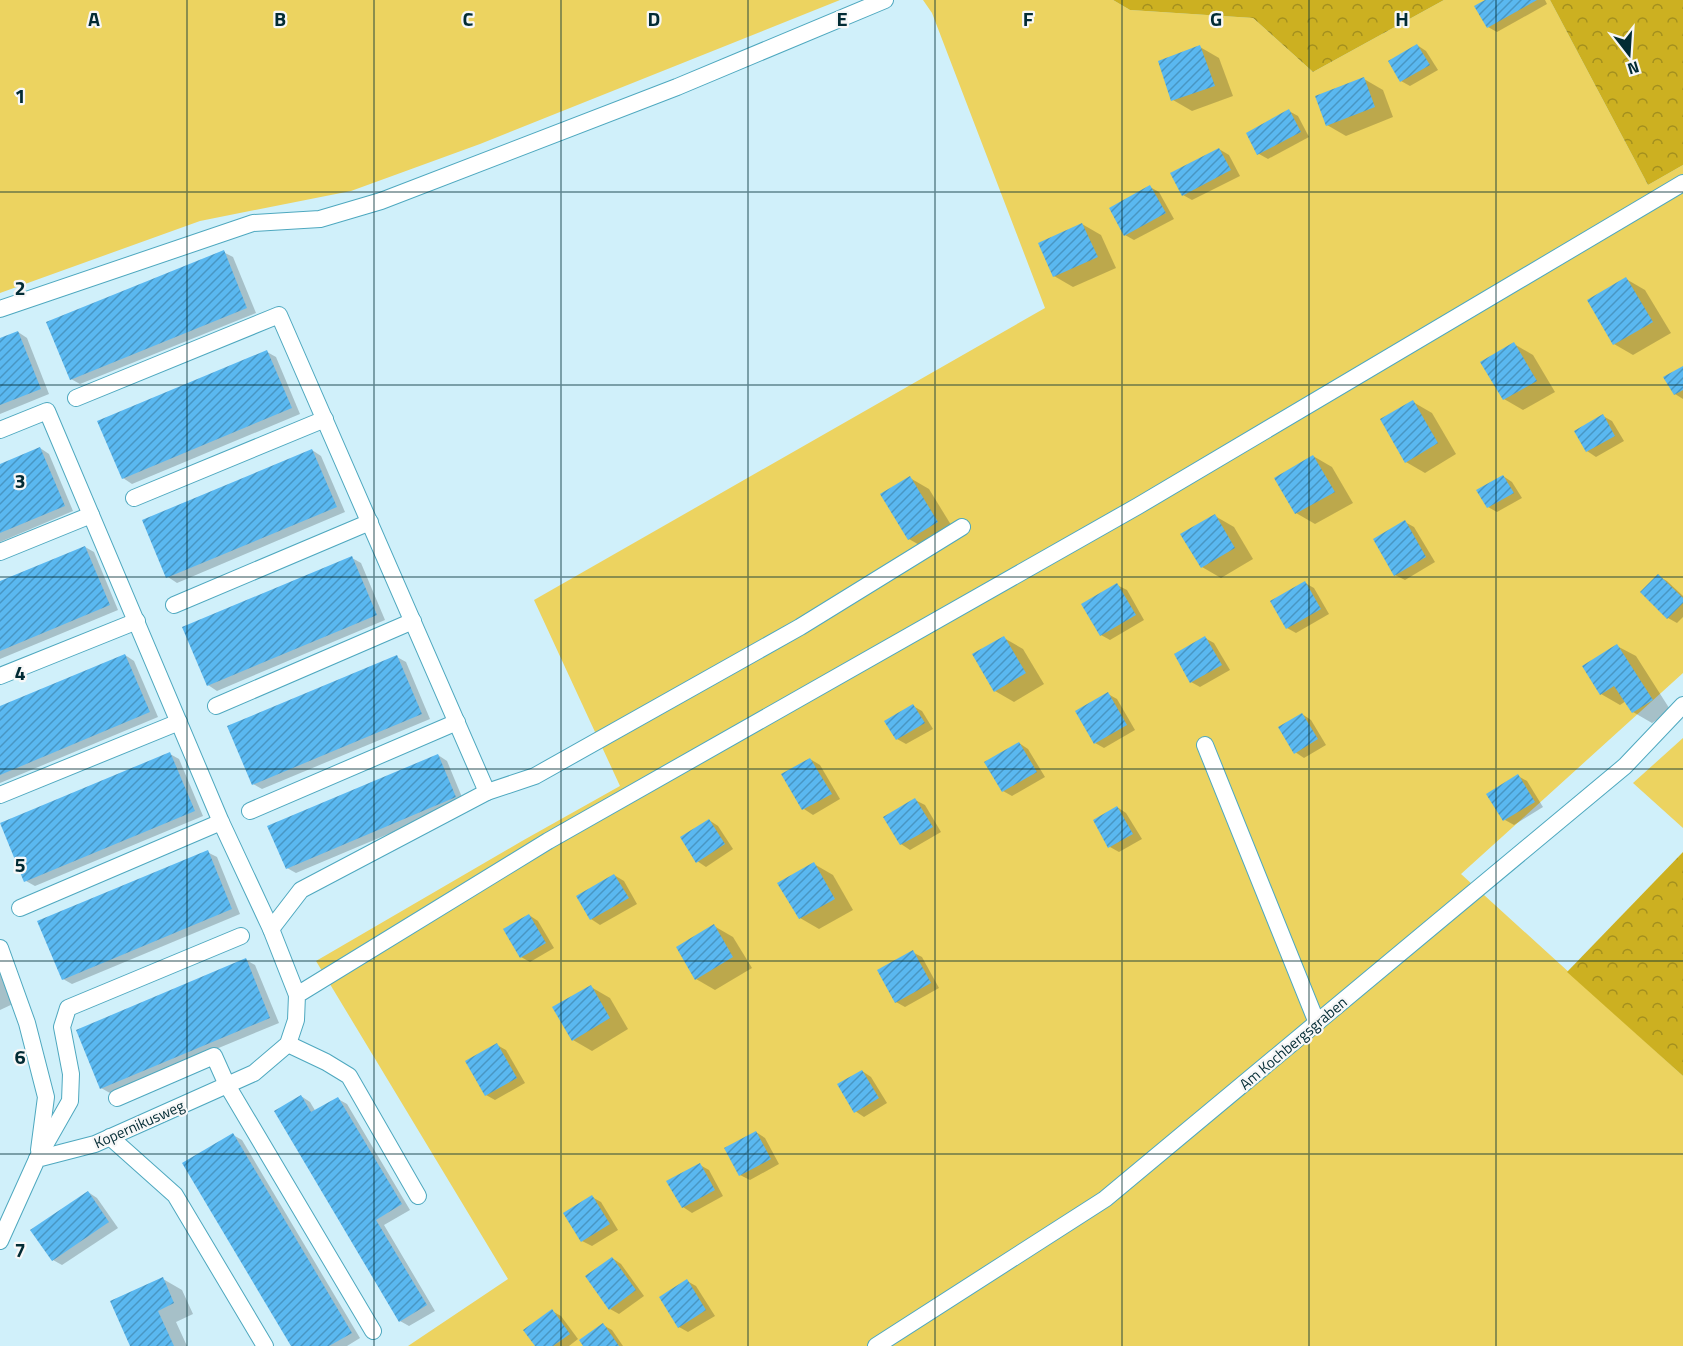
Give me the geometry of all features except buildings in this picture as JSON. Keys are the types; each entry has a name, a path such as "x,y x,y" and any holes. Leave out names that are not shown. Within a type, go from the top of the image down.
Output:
{"lane":[{"path":"0,309 253,224 320,219 381,201 677,87 885,0"},
{"path":"297,995 548,841 1138,506 1683,183"},
{"path":"76,398 279,315 487,792"},
{"path":"0,430 47,411 221,822 271,929 297,995 296,1020 288,1044 326,1062 348,1076 418,1196"},
{"path":"134,498 325,419"},
{"path":"0,552 91,515"},
{"path":"174,605 370,522"},
{"path":"271,929 301,890 487,792 536,776 800,627 962,527"},
{"path":"0,676 137,621"},
{"path":"216,706 413,621"},
{"name":"Am Kochbergsgraben","path":"876,1346 1105,1199 1625,766 1683,705"},
{"path":"0,795 179,722"},
{"path":"250,811 457,722"},
{"path":"1205,745 1317,1023"},
{"path":"20,908 221,822"},
{"path":"0,1241 37,1159 70,1101 71,1074 62,1027 68,1008 241,936"},
{"path":"0,948 27,1023 46,1097 37,1159"},
{"name":"Kopernikusweg","path":"37,1159 95,1144 254,1073 288,1044"},
{"path":"117,1098 214,1056 227,1085 373,1331"},
{"path":"110,1137 175,1195 265,1346"}],"shaded area":[{"path":"0,0 840,0 480,144 351,191 200,221 0,293"},
{"path":"923,0 1113,0 1130,10 1253,18 1313,72 1444,0 1550,0 1648,185 1683,165 1683,673 1461,874 1683,1076 1683,1346 408,1346 508,1279 316,961 620,786 534,600 1045,308 932,13"},
{"path":"1683,738 1683,828 1633,783"}],"green space":[{"path":"1113,0 1444,0 1313,72 1253,18 1130,10"},
{"path":"1550,0 1683,0 1683,165 1648,185"},
{"path":"1683,852 1683,1076 1567,972"}]}
